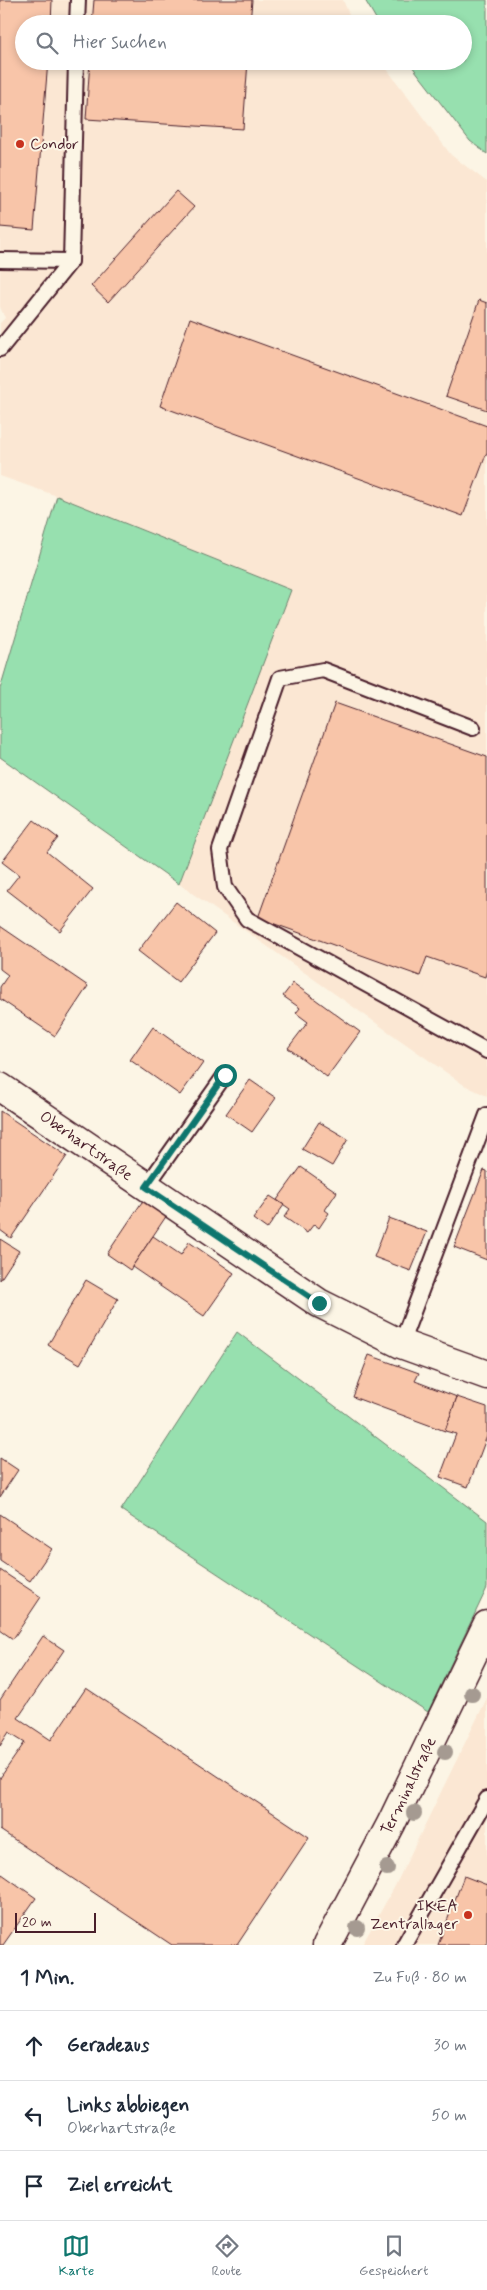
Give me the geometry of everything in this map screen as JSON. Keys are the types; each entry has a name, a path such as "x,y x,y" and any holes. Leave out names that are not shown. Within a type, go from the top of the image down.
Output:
{"street":[{"name":"Oberhartstraße","path":"0,1087 319,1303 401,1344 487,1375"},
{"name":"Terminalstraße","path":"327,1945 391,1824 487,1625"}],"lane":[{"path":"77,15 78,0"},
{"path":"0,349 71,261 76,70"},
{"path":"0,260 71,261"},
{"path":"473,728 323,670 280,678 220,850 225,887 247,919 487,1051"},
{"path":"146,1187 225,1075"},
{"path":"401,1344 487,1115"},
{"path":"404,1945 487,1799"}],"shaded area":[{"path":"0,0 343,0 349,15 15,15 15,70 388,70 451,155 487,182 487,1096 464,1085 179,884 291,590 57,496 0,476 0,323 5,318 0,307"},
{"path":"487,1698 487,1945 362,1945 395,1886"}],"green space":[{"path":"365,0 487,0 487,154 470,141 415,70 472,70 472,15 374,15"},
{"path":"57,496 291,590 179,884 0,757 0,689"},
{"path":"237,1332 487,1521 487,1588 428,1712 121,1510"}],"building":[{"name":"Condor","path":"0,0 52,0 51,15 15,15 15,70 47,70 34,230 0,227"},
{"path":"94,0 252,0 251,15 93,15"},
{"path":"89,70 247,70 243,129 86,119"},
{"path":"176,191 194,207 108,302 91,286"},
{"path":"479,300 487,303 487,410 446,396"},
{"path":"190,318 487,426 487,452 463,516 160,406"},
{"path":"335,703 487,757 487,970 485,977 427,957 420,976 258,918"},
{"path":"34,820 58,838 47,852 93,889 60,931 7,890 19,875 2,862"},
{"path":"176,902 215,933 178,982 138,951"},
{"path":"0,926 88,986 55,1036 0,999 0,987 8,975 0,969"},
{"path":"293,983 360,1032 327,1077 288,1048 308,1022 296,1013 300,1008 283,996"},
{"path":"153,1027 203,1063 180,1095 130,1060"},
{"path":"250,1080 276,1098 252,1132 226,1114"},
{"path":"0,1111 67,1156 11,1238 0,1230"},
{"path":"319,1122 348,1139 332,1166 302,1149"},
{"path":"301,1167 337,1192 325,1210 329,1213 319,1228 314,1224 307,1233 284,1217 290,1209 277,1200"},
{"path":"484,1170 487,1171 487,1260 454,1247"},
{"path":"270,1196 284,1205 267,1229 253,1219"},
{"path":"144,1199 167,1215 130,1270 107,1254"},
{"path":"389,1218 427,1232 411,1271 374,1257"},
{"path":"153,1236 181,1255 189,1242 234,1273 204,1316 132,1267"},
{"path":"0,1239 19,1251 0,1280"},
{"path":"86,1280 118,1299 80,1364 48,1345"},
{"path":"369,1355 419,1373 415,1381 457,1397 445,1431 353,1397"},
{"path":"457,1397 487,1407 487,1436 468,1487 440,1477 456,1434 445,1431"},
{"path":"0,1458 18,1470 0,1497"},
{"path":"0,1514 52,1549 30,1581 0,1561"},
{"path":"0,1570 41,1597 13,1639 0,1630"},
{"path":"43,1636 64,1650 18,1718 51,1740 86,1688 309,1837 237,1945 172,1945 0,1830 0,1778 25,1742 9,1732 0,1746 0,1700"},
{"path":"2,1874 36,1898 3,1945 0,1945 0,1878"},
{"name":"IKEA Zentrallager","path":"464,1876 487,1885 487,1945 438,1945"}],"place":[{"name":"Condor","path":"20,144"},
{"name":"IKEA Zentrallager","path":"468,1915"}],"route":[{"path":"225,1075 146,1187 319,1303"}]}
